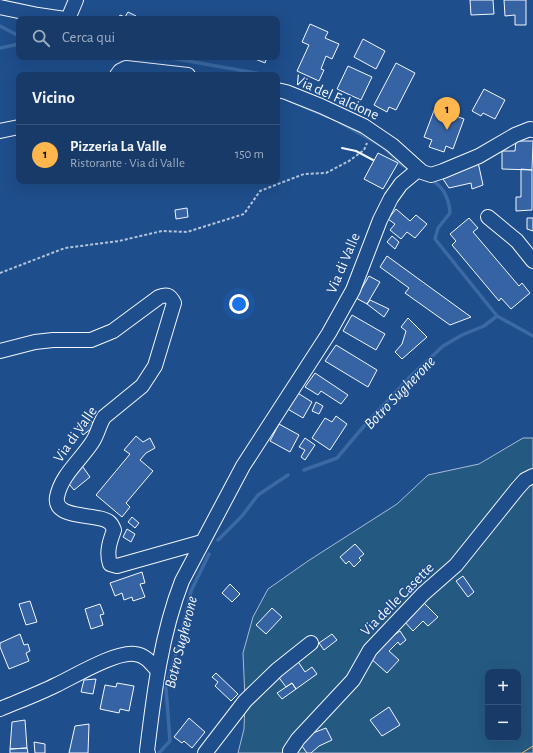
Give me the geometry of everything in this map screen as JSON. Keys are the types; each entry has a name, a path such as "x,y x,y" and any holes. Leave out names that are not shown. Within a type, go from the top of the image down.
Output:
{"street":[{"path":"68,16 76,0"},
{"path":"0,7 50,16"},
{"path":"125,65 169,72"},
{"name":"Via del Falcione","path":"282,91 364,126 392,144 414,173"},
{"path":"414,173 435,174 479,156 532,126"},
{"path":"0,130 16,128"},
{"name":"Via di Valle","path":"148,753 147,751 157,670 174,600 182,580 243,466 329,333 352,290 386,207 397,190 414,173"},
{"path":"488,217 517,241 533,260"},
{"name":"Via di Valle","path":"0,351 35,342 53,340 91,340 113,331 159,296 167,294 171,297 174,303 155,366 142,386 104,417 93,441 62,481 56,499 60,508 67,513 102,519 110,523 114,530 109,544 108,558 110,564 117,566 202,542"},
{"name":"Via delle Casette","path":"290,751 298,739 353,680 370,650 423,594 456,565 517,489 525,480 533,476"},
{"path":"205,753 245,701 277,670 311,643"},
{"path":"0,710 113,657 136,654 143,656 157,670"}],"path":[{"path":"280,183 304,174 326,173 364,150 368,141"},
{"path":"0,273 65,248 119,241 162,231 187,232 208,226 244,214 260,190 276,184"}],"shaded area":[{"path":"523,438 533,438 533,753 238,753 244,729 245,699 243,653 253,617 268,589 308,561 397,504 428,475 479,464"}],"building":[{"path":"470,0 493,0 494,14 471,15"},
{"path":"504,0 526,0 526,25 515,25 515,15 505,16"},
{"path":"128,12 136,16 126,16"},
{"path":"310,24 328,32 325,38 339,44 332,59 326,56 321,69 324,70 319,81 297,71 309,45 302,42"},
{"path":"363,39 385,51 376,69 354,57"},
{"path":"258,60 266,60 265,63"},
{"path":"396,63 415,73 396,110 389,107 387,112 374,105"},
{"path":"348,66 372,77 361,100 337,89"},
{"path":"484,89 505,100 495,119 483,113 481,116 472,111"},
{"path":"435,108 464,119 453,149 446,146 444,152 429,147 432,140 424,137"},
{"path":"516,141 533,141 532,170 502,169 502,151 515,151"},
{"path":"378,153 398,163 383,189 364,179"},
{"path":"478,162 483,185 472,189 471,183 449,188 443,179"},
{"path":"521,169 532,170 532,210 516,211 516,197 521,197"},
{"path":"187,208 188,217 176,219 175,210"},
{"path":"396,209 410,221 416,215 427,224 415,238 407,232 401,239 390,230 395,224 388,219"},
{"path":"469,218 478,228 473,232 519,286 522,283 530,293 511,309 501,298 499,301 452,245 456,241 450,234"},
{"path":"527,218 533,218 533,231 527,229"},
{"path":"392,236 399,242 395,249 387,242"},
{"path":"387,256 471,317 450,325 405,293 409,288 380,267"},
{"path":"369,276 380,282 367,304 356,298"},
{"path":"370,300 389,309 384,317 367,304"},
{"path":"352,315 385,334 376,350 343,331"},
{"path":"408,318 427,337 402,359 395,352 402,344 406,331 401,327"},
{"path":"336,345 377,370 368,387 325,361"},
{"path":"315,373 348,395 341,404 321,391 318,395 305,387"},
{"path":"296,392 312,402 303,418 286,408"},
{"path":"316,402 323,406 319,414 312,411"},
{"path":"336,416 347,424 330,450 312,438 325,418 332,422"},
{"path":"89,418 95,426 83,435 77,426"},
{"path":"279,424 299,435 290,452 270,441"},
{"path":"136,436 143,442 150,438 155,448 146,453 140,460 153,471 126,503 130,507 122,517 96,495 130,454 124,450"},
{"path":"305,438 315,445 305,460 301,457 305,450 299,447"},
{"path":"80,463 90,477 74,490 65,479"},
{"path":"132,517 139,523 135,528 128,522"},
{"path":"127,529 135,534 131,542 123,537"},
{"path":"355,544 364,554 359,558 361,560 354,567 349,561 346,564 340,557"},
{"path":"142,572 145,583 140,584 145,597 133,601 132,597 124,600 122,593 115,596 110,583"},
{"path":"463,576 474,592 468,597 456,581"},
{"path":"230,584 240,594 232,602 222,593"},
{"path":"30,601 37,622 26,625 19,604"},
{"path":"422,601 438,617 428,626 423,621 413,631 403,620"},
{"path":"100,604 104,614 100,615 103,625 91,629 85,609"},
{"path":"272,608 282,617 266,634 256,625"},
{"path":"400,631 406,640 400,645 398,642 389,651 399,660 387,673 369,657 380,644 383,647 390,638"},
{"path":"20,634 24,645 28,644 30,651 26,653 29,661 9,669 0,647 0,643"},
{"path":"332,634 337,640 324,650 319,643"},
{"path":"297,660 305,672 312,667 317,674 296,689 292,683 286,687 277,675"},
{"path":"216,673 238,694 231,701 215,686 218,682 212,677"},
{"path":"96,679 93,694 81,692 84,680"},
{"path":"117,683 134,686 129,711 120,709 119,713 100,709 105,685 116,687"},
{"path":"292,683 296,689 282,699 277,693"},
{"path":"389,707 400,725 382,736 370,720"},
{"path":"189,718 205,732 192,748 184,741 182,743 174,737"},
{"path":"25,720 27,748 10,749 12,722"},
{"path":"89,724 88,753 69,753 75,726"},
{"path":"326,728 332,740 319,746 311,753 307,753 299,742 313,733"},
{"path":"34,742 45,744 45,753 35,753"},
{"path":"27,748 28,753 10,753 10,749"}],"waterway":[{"path":"0,26 16,34"},
{"path":"0,48 16,45"},
{"path":"182,60 250,72"},
{"path":"285,97 288,100 328,117"},
{"path":"341,123 382,146 402,165 410,169"},
{"path":"430,179 442,189 447,197 450,213 438,228 435,239 497,316 533,336"},
{"name":"Botro Sugherone","path":"304,470 337,458 364,426 410,377 443,346 462,335 484,326 497,316"},
{"name":"Botro Sugherone","path":"218,540 242,516 258,495 288,475"},
{"name":"Botro Sugherone","path":"159,753 170,741 166,688 179,644 191,591 209,554"}],"wall":[{"path":"342,148 356,151 373,160"}],"power":[{"path":"522,753 533,746"}],"place":[{"name":"Pizzeria La Valle","path":"447,130"}]}
